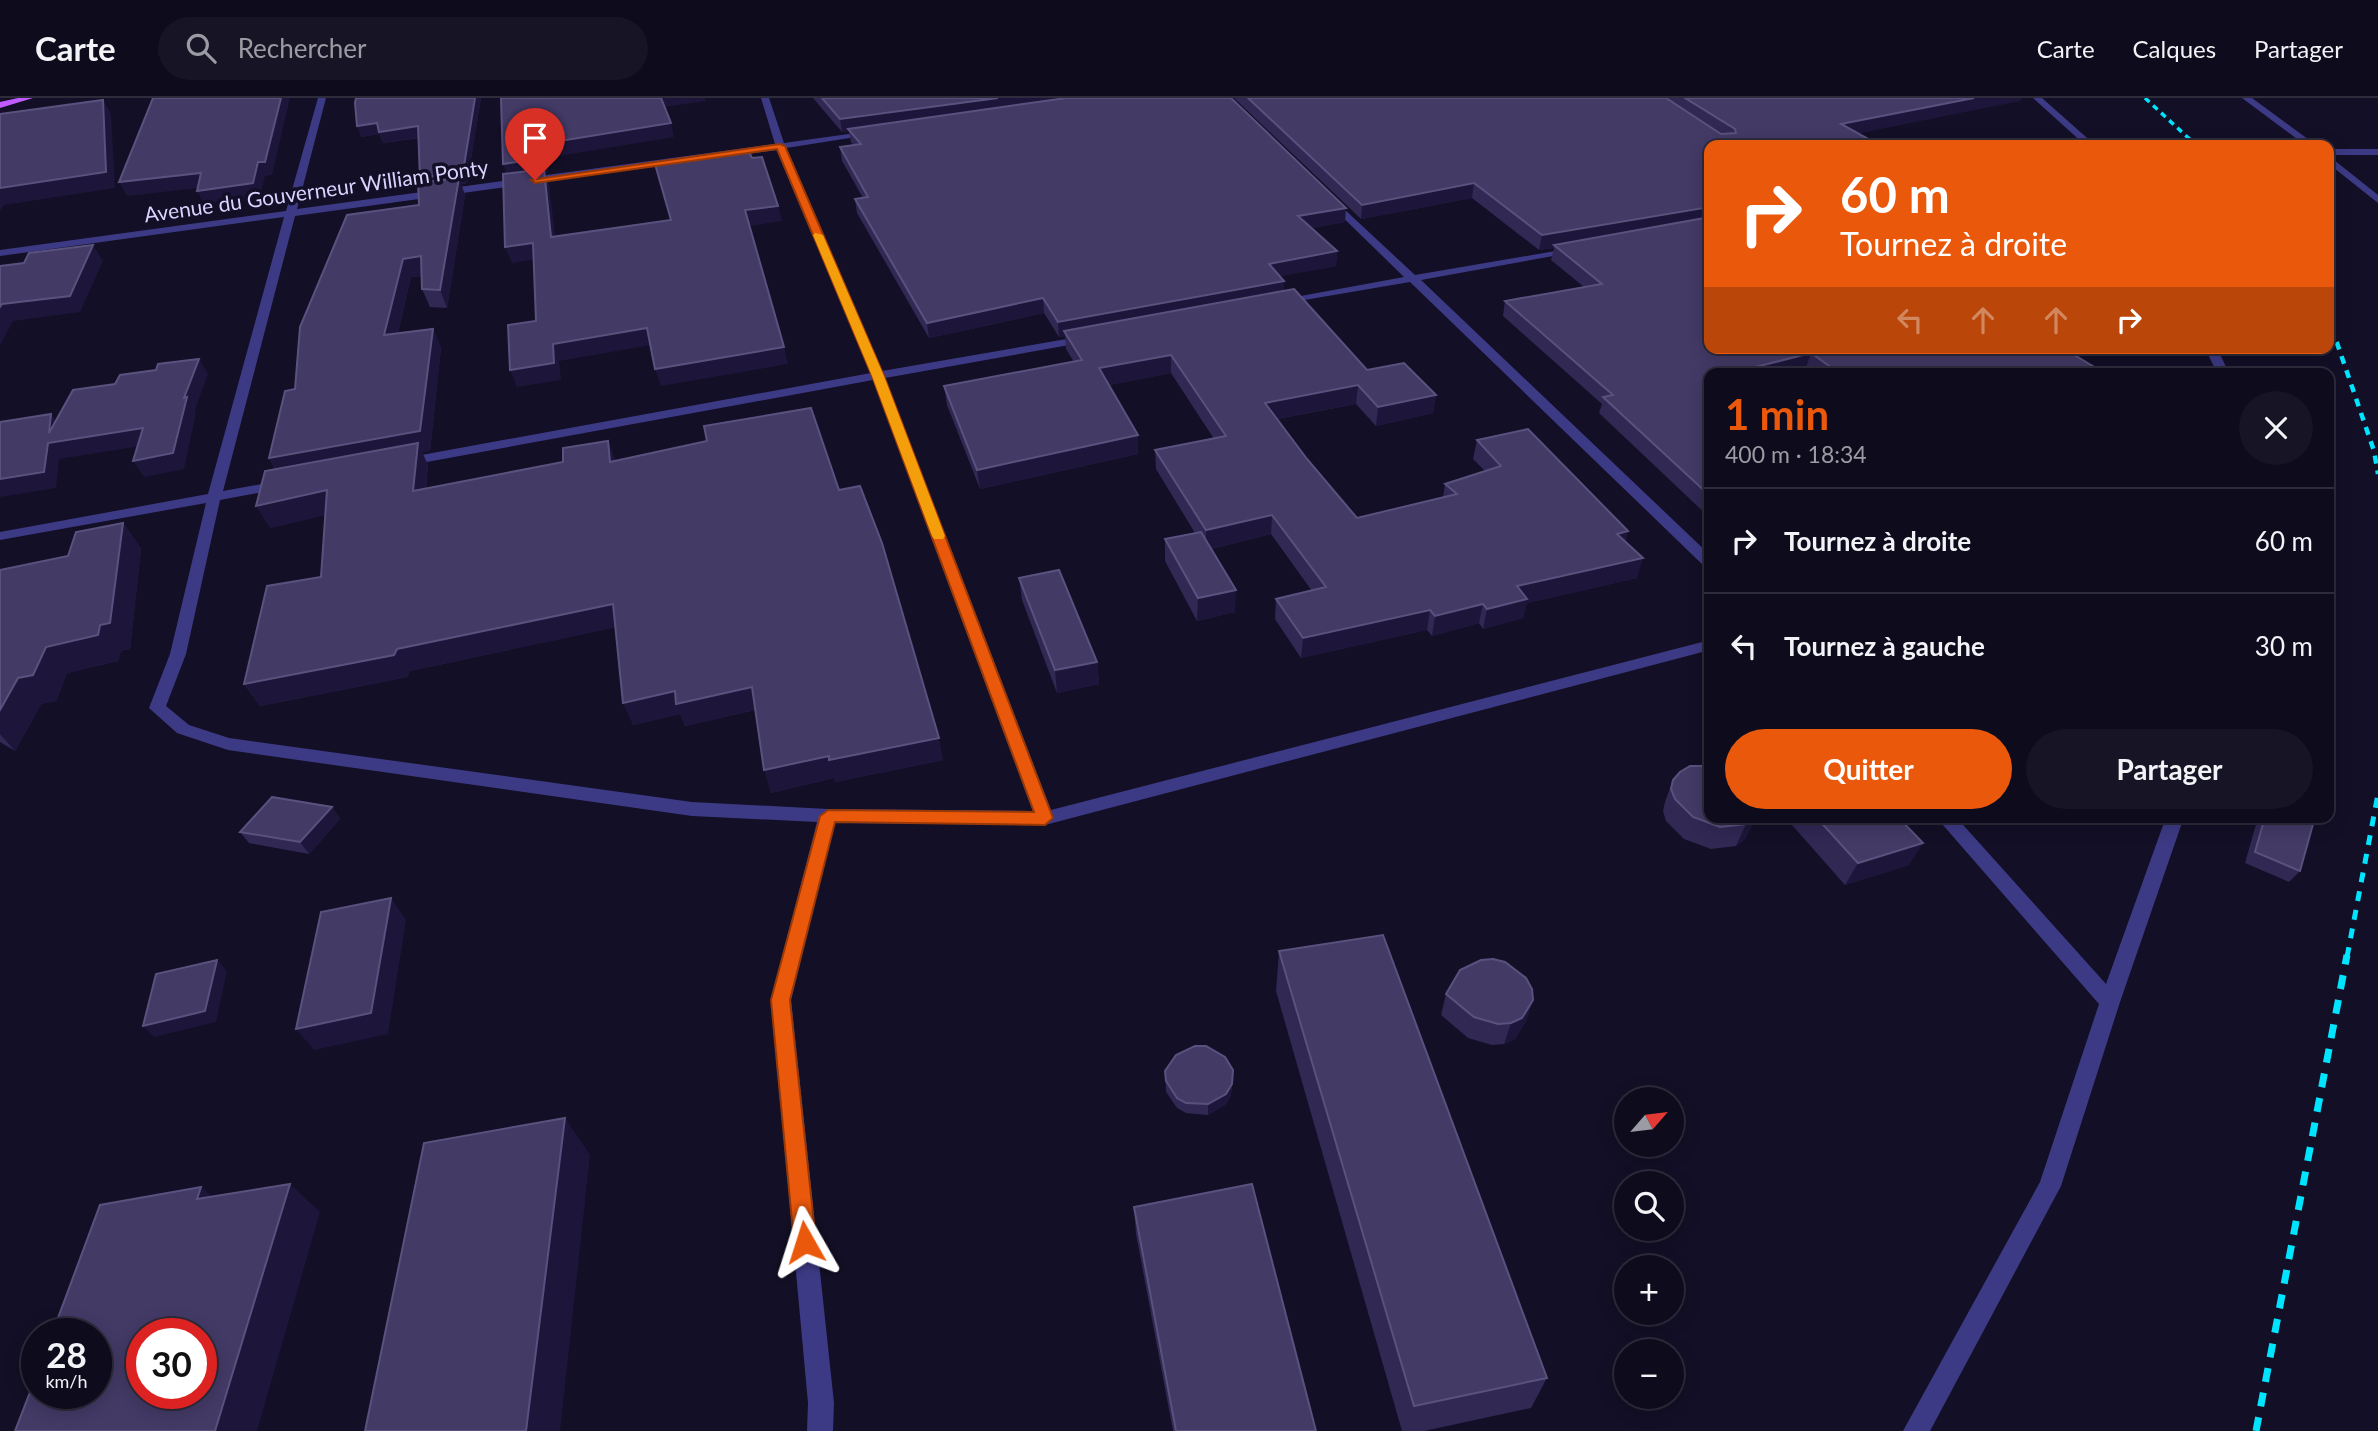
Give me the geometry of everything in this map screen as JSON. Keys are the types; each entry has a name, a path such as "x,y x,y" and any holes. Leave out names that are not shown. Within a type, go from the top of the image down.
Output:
{"main road":[{"path":"0,105 29,98"}],"street":[{"path":"322,98 214,497 178,654 157,708 183,729 228,744 692,809 828,816 1045,818 1704,647"},
{"path":"765,98 780,146 878,376 1045,818"},
{"path":"2037,98 2084,140"},
{"path":"2246,98 2304,140"},
{"name":"Avenue du Gouverneur William Ponty","path":"0,253 876,133"},
{"path":"2334,152 2378,152"},
{"path":"2334,163 2378,200"},
{"path":"1324,193 1704,558"},
{"path":"1262,306 1588,247"},
{"path":"390,465 1097,336"},
{"path":"0,536 296,482"},
{"path":"820,1431 821,1403 781,1000 828,816"},
{"path":"1950,823 2110,1002"},
{"path":"1916,1431 2050,1186 2110,1002 2173,823"},
{"path":"821,1403 833,1431"}],"building":[{"path":"153,98 281,98 265,162 258,162 253,183 197,191 201,173 119,182"},
{"path":"356,98 475,98 463,172 420,178 418,126 379,132 377,123 357,126"},
{"path":"501,98 661,98 671,123 541,144 543,158 503,164"},
{"path":"822,98 998,98 840,119"},
{"path":"1066,98 1231,98 1346,208 1298,216 1337,251 1269,264 1284,281 1058,322 1043,298 927,323 855,199 868,197 840,147 861,144 848,129"},
{"path":"1248,98 1666,98 1721,134 1736,133 1735,129 1685,98 1974,98 1841,124 1870,140 1704,140 1704,208 1542,235 1474,183 1362,205"},
{"path":"103,100 106,172 0,188 0,114"},
{"path":"748,150 752,158 762,157 778,206 745,210 784,347 655,369 647,328 553,344 554,363 510,370 508,325 536,321 533,243 505,247 503,174 544,169 551,237 671,220 655,164"},
{"path":"459,178 440,290 422,289 421,256 403,259 384,335 433,329 420,431 269,458 285,391 295,389 300,327 347,215 419,205 418,183"},
{"path":"1704,218 1704,354 1807,354 1752,368 1704,368 1704,490 1603,397 1613,395 1505,301 1602,284 1554,245"},
{"path":"93,245 70,296 2,304 0,307 0,266 24,263 29,253"},
{"path":"1294,289 1367,370 1404,363 1436,395 1378,407 1358,385 1265,403 1307,459 1357,518 1457,494 1445,484 1501,466 1477,440 1528,429 1628,531 1617,534 1643,558 1517,586 1527,599 1487,609 1483,604 1435,616 1430,610 1303,638 1276,599 1326,587 1272,515 1206,530 1155,450 1226,436 1171,355 1099,368 1138,435 977,470 944,386 1082,360 1064,331"},
{"path":"1812,354 2073,354 2096,368 1832,368"},
{"path":"199,359 184,398 187,397 173,453 133,461 143,428 48,443 44,472 0,479 0,422 51,414 49,433 73,390 115,384 120,375 156,370 158,364"},
{"path":"811,408 839,490 860,486 882,543 939,738 764,770 752,687 676,704 675,691 623,703 613,604 397,649 394,655 244,684 267,586 321,577 327,490 256,506 265,471 418,443 413,491 563,462 563,448 608,441 610,462 707,441 704,426"},
{"path":"123,523 110,623 100,625 98,635 46,647 33,675 18,678 0,710 0,570 68,556 76,532"},
{"path":"1201,532 1236,590 1198,598 1165,539"},
{"path":"1059,570 1097,662 1055,670 1019,578"},
{"path":"1690,766 1704,766 1704,821 1693,817 1675,799 1671,789 1673,780"},
{"path":"272,797 332,807 300,842 240,832"},
{"path":"1709,823 1747,823 1746,824 1720,827"},
{"path":"1821,823 1904,823 1923,843 1858,863"},
{"path":"2263,823 2313,823 2300,871 2255,852"},
{"path":"391,898 371,1013 296,1029 321,912"},
{"path":"1383,935 1547,1378 1414,1406 1279,951"},
{"path":"217,960 205,1011 143,1026 156,974"},
{"path":"1481,960 1505,962 1526,978 1532,989 1533,1000 1522,1018 1511,1023 1498,1024 1474,1017 1446,994 1460,970"},
{"path":"1195,1046 1206,1046 1225,1057 1233,1070 1232,1084 1226,1094 1208,1104 1186,1103 1177,1098 1166,1081 1165,1071 1176,1055"},
{"path":"565,1118 526,1431 365,1431 424,1143"},
{"path":"290,1184 215,1431 15,1431 23,1409 112,1409 112,1318 58,1318 100,1205 201,1187 197,1199"},
{"path":"1252,1184 1316,1431 1176,1431 1134,1207"}],"railway":[{"path":"2145,98 2191,140"},
{"path":"2334,338 2374,451 2378,474"},
{"path":"2347,957 2378,794"},
{"path":"2256,1431 2347,955"}],"slow traffic":[{"path":"818,235 878,376 938,536"}],"route":[{"path":"535,180 780,146 878,376 1045,818 828,816 781,1000 805,1242"}]}
